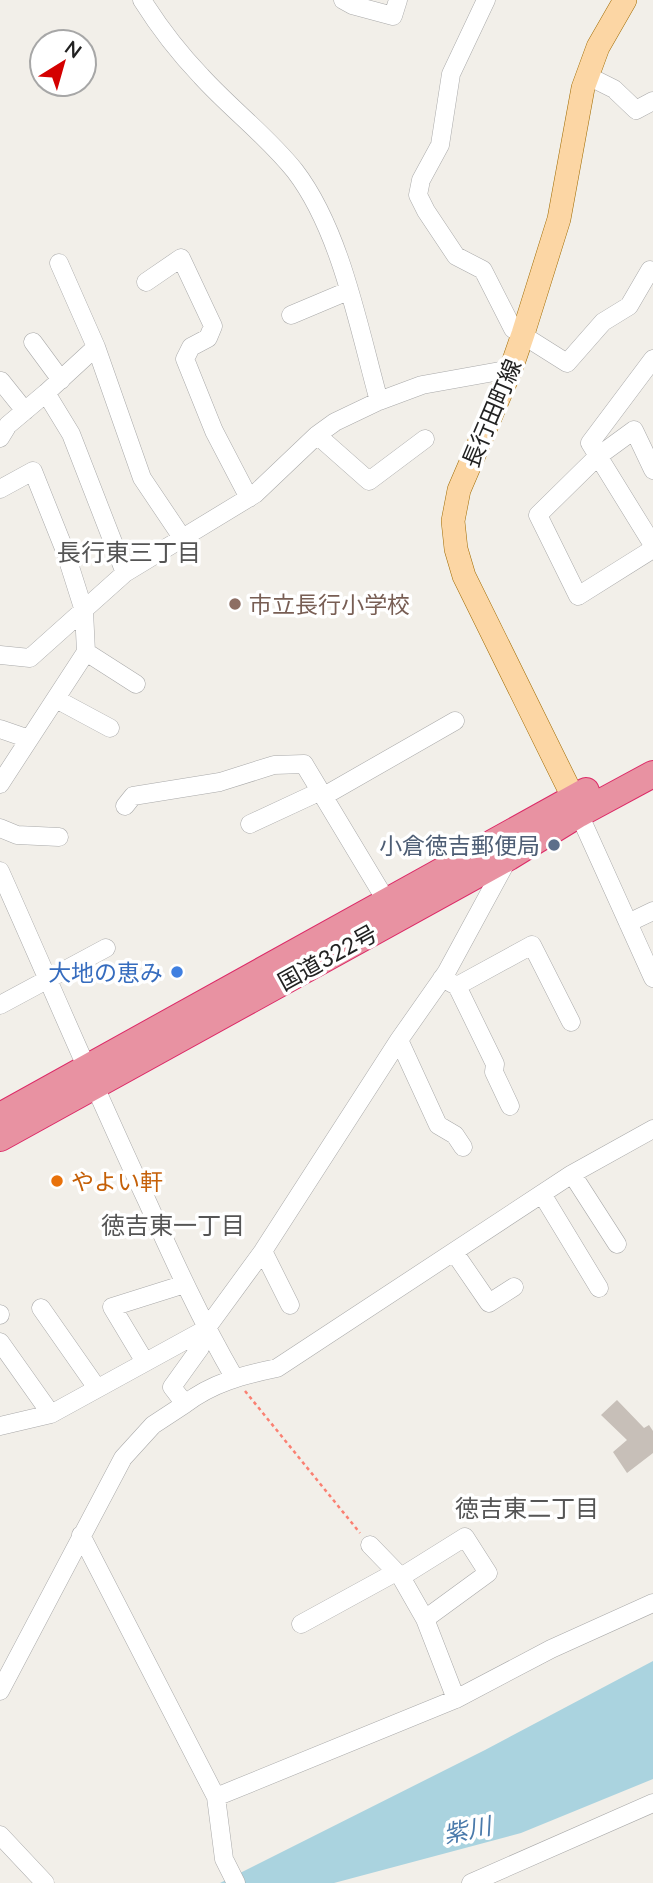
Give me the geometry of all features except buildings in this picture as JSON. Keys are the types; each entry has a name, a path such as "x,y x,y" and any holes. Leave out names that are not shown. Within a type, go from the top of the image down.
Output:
{"highway":[{"name":"国道322号","path":"0,1116 90,1077 509,857 576,806 653,756"},
{"name":"国道322号","path":"0,1138 90,1077 387,902 576,806 653,774"}],"main road":[{"name":"長行田町線","path":"576,806 464,576 456,549 453,521 459,490 511,369 559,219 583,88 598,47 625,0"}],"street":[{"path":"142,0 155,21 201,77 251,124 295,172 318,209 331,237 379,401"},
{"path":"343,0 393,16 398,0"},
{"path":"486,0 451,74 440,145 421,180 418,195 426,211 456,256 483,270 513,329 567,363 603,322 629,306 650,270"},
{"path":"588,76 614,89 636,110 653,101"},
{"path":"146,282 181,258 213,326 208,338 191,347 186,359 214,431 249,498"},
{"path":"58,263 96,347 142,478 183,539"},
{"path":"291,315 348,291"},
{"path":"33,342 61,380"},
{"path":"0,438 8,425 96,347"},
{"path":"653,359 590,443 597,457 653,547 578,596 538,515 597,457 634,430 653,470"},
{"path":"0,654 30,659 125,573 249,498 317,435 335,422 379,401 422,385 511,369"},
{"path":"1,381 25,411"},
{"path":"46,393 71,434 125,573"},
{"path":"317,435 369,481 425,439"},
{"path":"0,489 33,471 65,551 84,611 86,652 0,784"},
{"path":"86,652 136,684"},
{"path":"56,699 110,728"},
{"path":"250,824 322,794 455,721"},
{"path":"0,729 29,739"},
{"path":"125,806 132,796 220,782 274,765 304,764 387,902"},
{"path":"576,806 653,978"},
{"path":"0,828 17,835 59,836"},
{"path":"185,1404 172,1387 200,1348 206,1329 263,1251 399,1040 450,982 509,857"},
{"path":"0,871 185,1284 206,1329 234,1377"},
{"path":"628,923 653,911"},
{"path":"450,982 532,945 571,1022"},
{"path":"0,1005 106,948"},
{"path":"450,982 495,1064 494,1072 510,1106"},
{"path":"399,1040 438,1125 455,1135 463,1147"},
{"path":"0,1691 123,1458 153,1425 197,1395 234,1377 276,1367 572,1174 653,1129"},
{"path":"572,1174 617,1244"},
{"path":"542,1194 599,1288"},
{"path":"263,1251 290,1305"},
{"path":"454,1252 489,1303 514,1287"},
{"path":"145,1362 112,1307 185,1284"},
{"path":"41,1308 97,1388"},
{"path":"0,1426 51,1413 206,1329"},
{"path":"0,1342 6,1363 51,1413"},
{"path":"81,1535 216,1797 224,1859 236,1883"},
{"path":"301,1623 398,1575 465,1537 488,1573 425,1619"},
{"path":"370,1545 398,1575 425,1619 456,1699"},
{"path":"216,1797 456,1699 551,1649 653,1603"},
{"path":"471,1883 653,1803"},
{"path":"0,1835 45,1883"}],"path":[{"path":"234,1377 370,1545"}],"water":[{"name":"紫川","path":"653,1661 653,1779 521,1833 334,1883 220,1883 485,1750"}],"place":[{"name":"市立長行小学校","path":"235,604"},
{"name":"小倉徳吉郵便局","path":"554,845"},
{"name":"大地の恵み","path":"177,972"},
{"name":"やよい軒","path":"57,1181"}],"district":[{"name":"長行東三丁目","path":"129,551"},
{"name":"徳吉東一丁目","path":"173,1224"},
{"name":"徳吉東二丁目","path":"527,1507"}]}
